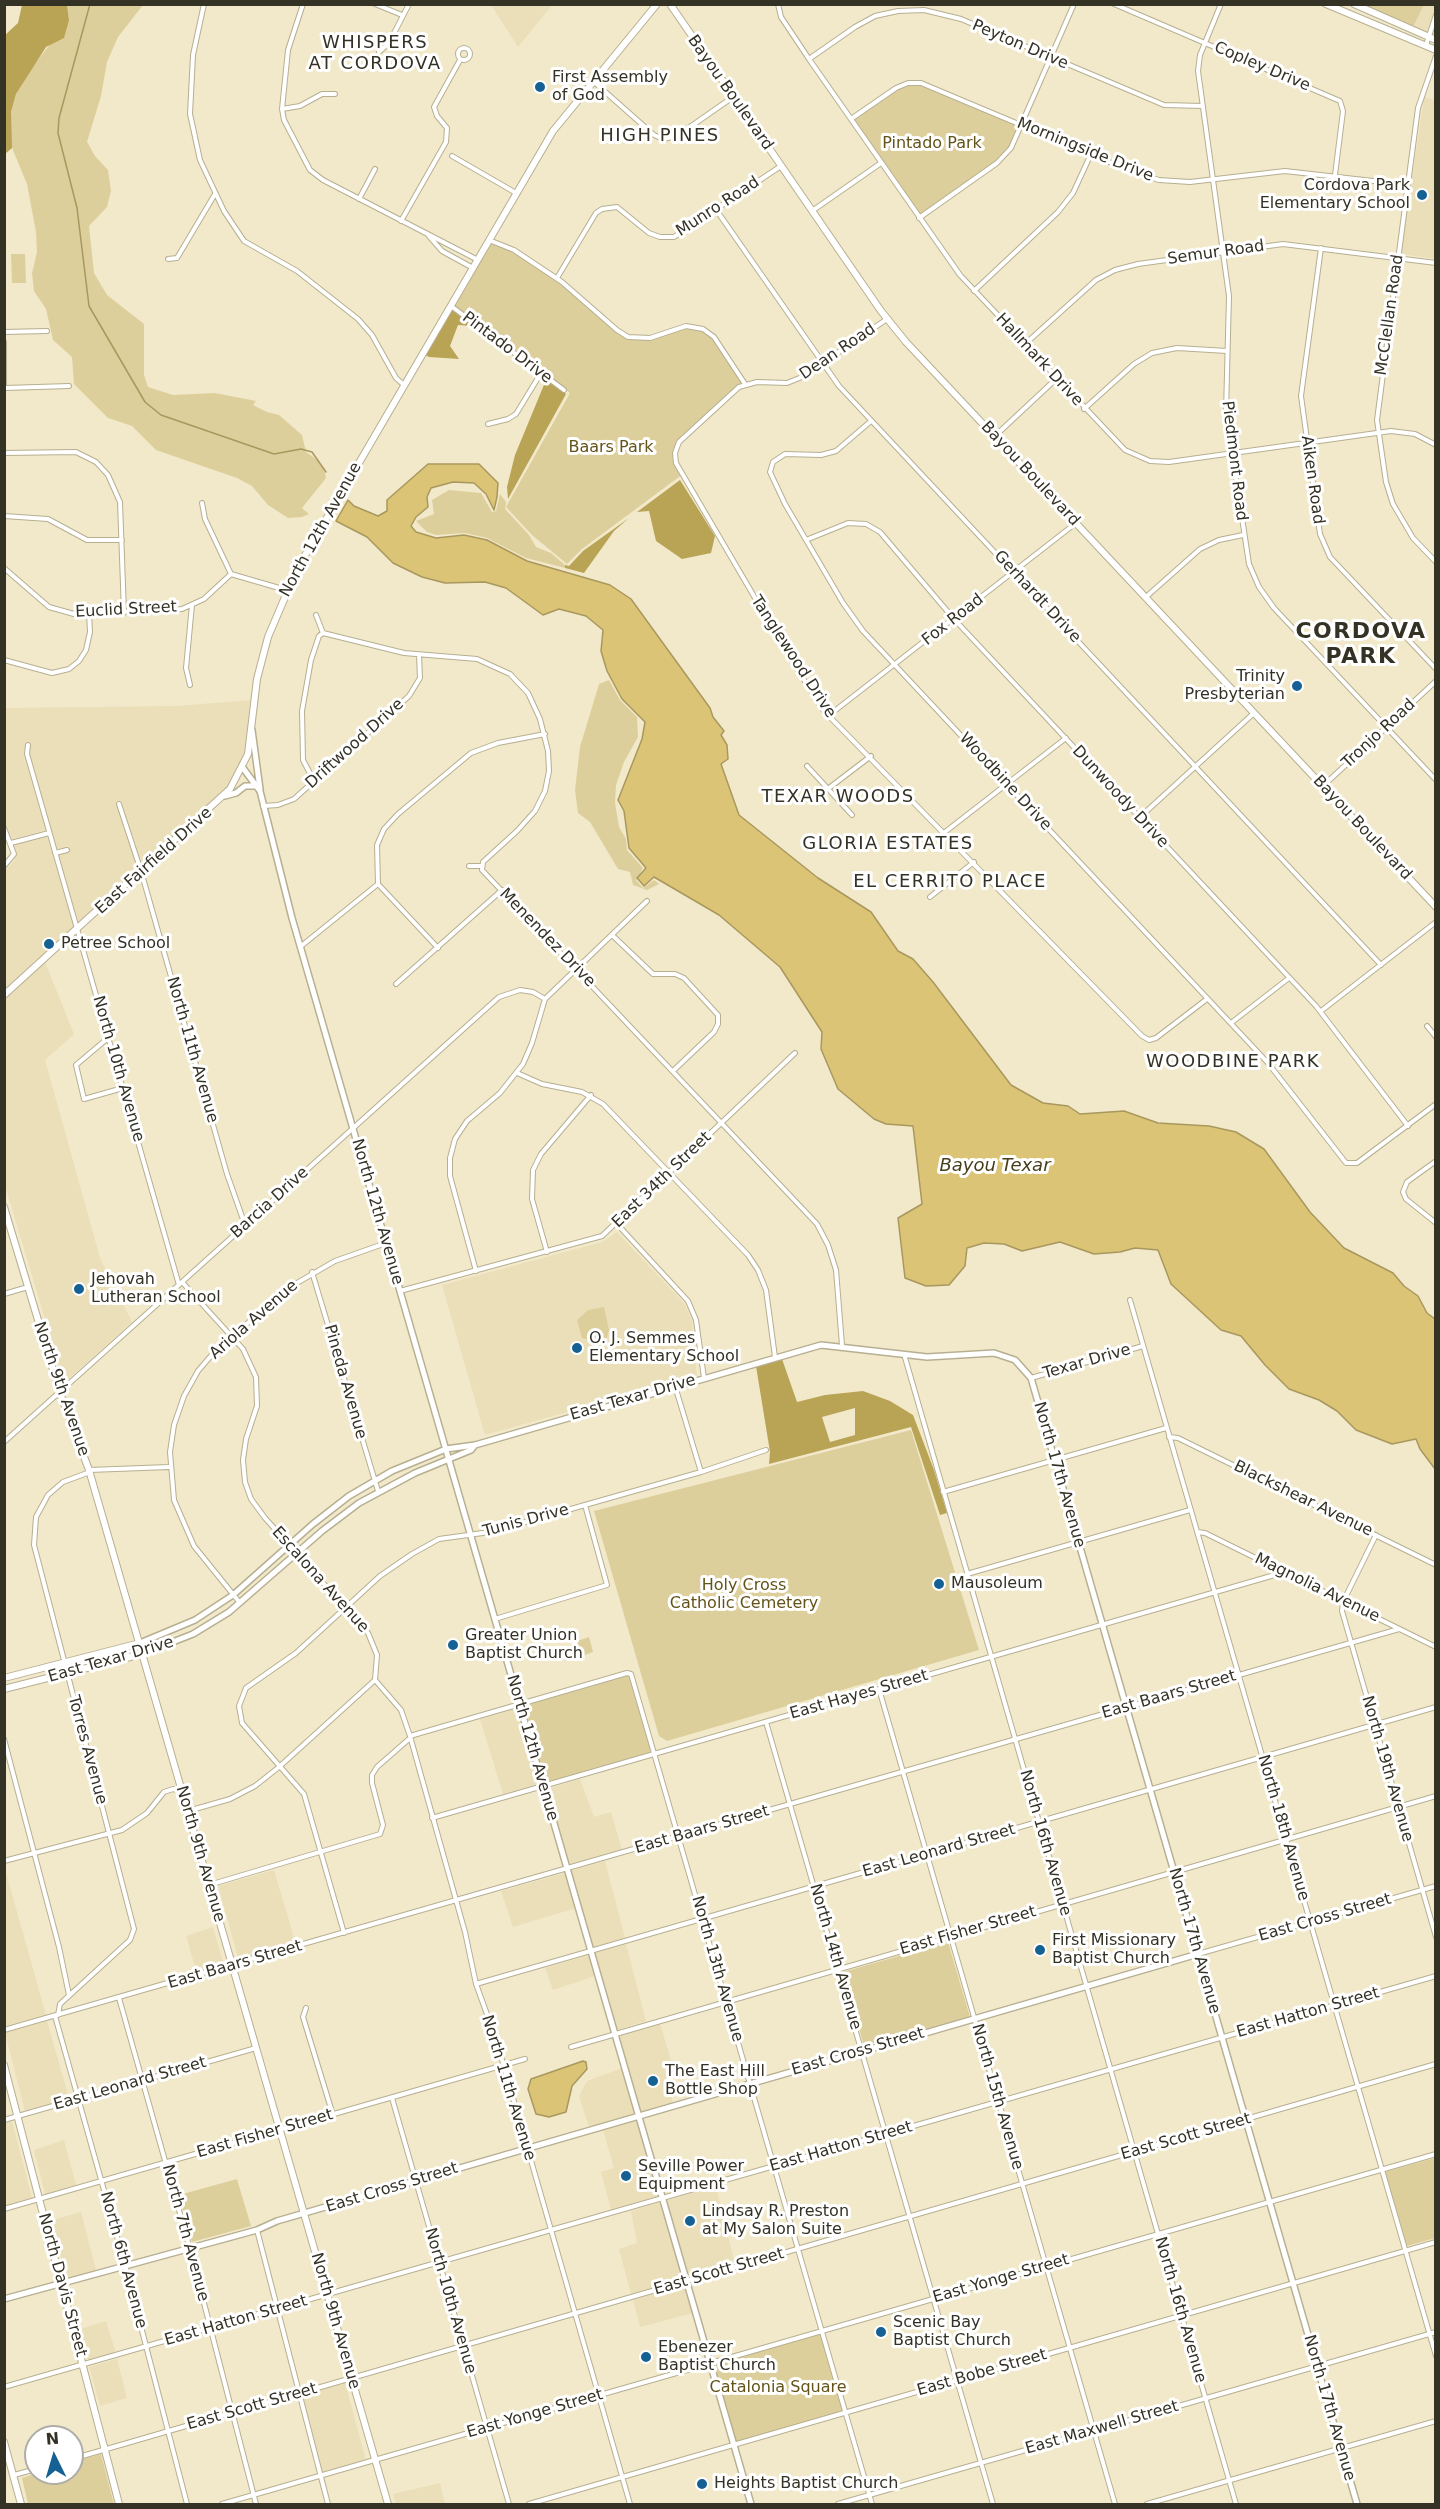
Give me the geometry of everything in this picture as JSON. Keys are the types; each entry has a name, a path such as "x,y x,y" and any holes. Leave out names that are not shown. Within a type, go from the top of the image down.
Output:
{"main road":[{"name":"North 12th Avenue","path":"243,768 252,730 261,661 286,590 341,491 553,132 592,80 657,4"},
{"name":"Bayou Boulevard","path":"670,4 887,319 1436,907"},
{"path":"1326,4 1436,50"},
{"path":"1354,4 1432,38"},
{"name":"East Fairfield Drive","path":"4,995 225,796 243,768"},
{"name":"North 9th Avenue","path":"4,1207 60,1393 89,1471 140,1643 388,2505"},
{"name":"East Texar Drive","path":"4,1678 140,1643"},
{"name":"East Texar Drive","path":"4,1689 142,1654"},
{"name":"North Davis Street","path":"4,2065 119,2505"},
{"path":"4,2442 21,2505"}],"street":[{"path":"204,4 193,55 190,114 200,160 215,193 244,241 297,271 365,326 388,367 404,385"},
{"path":"303,4 288,50 282,109 284,120 310,170 359,199 478,260"},
{"path":"375,4 402,15"},
{"path":"379,52 389,43 409,4"},
{"name":"Hallmark Drive","path":"778,4 781,17 809,59 919,218 974,291 1115,442 1140,458 1169,462 1379,432 1407,432 1435,444"},
{"path":"919,218 997,163 1011,148 1074,4"},
{"name":"Copley Drive","path":"1114,4 1340,101 1343,111 1335,175"},
{"name":"Piedmont Road","path":"1221,4 1204,43 1198,71 1229,296 1225,395 1231,453 1249,564 1266,597 1436,780"},
{"name":"Peyton Drive","path":"809,59 864,22 888,13 910,9 949,15 1164,105 1203,106"},
{"path":"1425,45 1432,38 1436,15"},
{"name":"McClellan Road","path":"1436,56 1418,108 1378,411 1386,482 1393,504 1409,532 1436,562"},
{"path":"401,221 446,142 447,128 437,116 434,107 460,60"},
{"path":"592,80 654,135 663,139 677,136 733,97"},
{"name":"Morningside Drive","path":"850,119 896,88 914,82 928,85 1133,172 1160,180 1190,182 1276,171 1335,175 1407,185"},
{"path":"282,109 300,106 322,94 335,94"},
{"path":"974,291 1058,212 1076,187 1091,154"},
{"path":"452,156 516,193"},
{"path":"812,211 881,163"},
{"name":"Munro Road","path":"557,278 602,209 617,207 649,233 667,238 681,234 781,166"},
{"path":"359,199 375,169"},
{"path":"168,259 177,258 215,193"},
{"name":"Gerhardt Drive","path":"717,211 822,364 872,421 1381,965"},
{"path":"427,235 442,251 473,268"},
{"path":"489,240 514,250 557,278 616,330 628,337 650,338 686,326 704,329 714,337 745,384"},
{"name":"Semur Road","path":"1024,345 1086,287 1115,270 1283,244 1436,263"},
{"name":"Aiken Road","path":"1321,248 1302,387 1306,442 1320,534 1326,550 1436,669"},
{"name":"Pintado Drive","path":"451,306 564,390"},
{"name":"Dean Road","path":"745,384 787,383 802,377 887,319"},
{"path":"4,332 47,331"},
{"path":"4,342 5,388 69,386"},
{"path":"1084,409 1134,364 1152,353 1177,348 1227,351"},
{"path":"488,424 508,419 516,414 541,373"},
{"path":"995,436 1056,379"},
{"name":"Tanglewood Drive","path":"745,384 679,442 675,453 676,463 789,656 828,716 871,756 1142,1036 1149,1040 1156,1038 1207,999"},
{"name":"Woodbine Drive","path":"872,421 836,451 821,454 785,454 773,462 770,472 772,481 852,617 1268,1063 1342,1160 1350,1164 1357,1163 1408,1126"},
{"path":"4,453 68,451 84,455 96,462 117,490 122,540 124,613"},
{"path":"202,502 205,519 231,574 286,590"},
{"path":"4,516 48,519 87,540 122,540"},
{"name":"Dunwoody Drive","path":"806,540 848,523 860,523 875,528 954,619 1320,1011 1408,1126"},
{"name":"Fox Road","path":"828,716 1076,523"},
{"path":"1146,597 1200,549 1219,540 1243,535"},
{"name":"Euclid Street","path":"4,568 49,607 65,613 89,614 171,611 192,605 213,592 231,574"},
{"path":"190,685 186,668 192,605"},
{"path":"4,660 52,673 69,669 79,661 86,650 90,632 89,614"},
{"path":"316,615 323,633"},
{"path":"323,633 419,655 477,659 510,674 528,693 545,734 549,771 539,804 522,827 481,866 469,866"},
{"path":"314,781 303,760 302,711 311,660 319,636 323,633"},
{"name":"Driftwood Drive","path":"262,806 286,803 314,781 414,690 421,671 419,655"},
{"name":"Tronjo Road","path":"1323,786 1436,681"},
{"path":"1139,818 1254,713"},
{"name":"North 12th Avenue","path":"252,730 258,788 300,947 751,2505"},
{"path":"438,948 378,884 377,845 384,829 405,808 471,753 498,743 545,734"},
{"path":"945,832 1065,738"},
{"name":"North 10th Avenue","path":"28,745 27,754 49,832 181,1284"},
{"path":"829,788 871,756"},
{"path":"807,766 852,815"},
{"path":"243,768 258,788"},
{"path":"225,796 236,793 245,786 258,788"},
{"name":"North 11th Avenue","path":"119,804 141,871 211,1118 245,1225"},
{"path":"4,828 14,854 4,866"},
{"path":"11,843 49,832"},
{"path":"55,853 66,849"},
{"path":"930,897 974,862"},
{"name":"Menendez Drive","path":"481,866 810,1215 824,1235 836,1270 842,1345"},
{"path":"300,947 309,943 378,884"},
{"path":"396,984 502,890"},
{"path":"476,1271 452,1185 450,1158 455,1139 466,1120 500,1093 517,1073 532,1043 545,999 647,901"},
{"path":"1320,1011 1436,922"},
{"path":"612,935 653,974 675,974 684,978 718,1015 718,1024 714,1032 673,1071"},
{"path":"1231,1023 1289,978"},
{"name":"Barcia Drive","path":"4,1442 499,997 520,990 533,992 545,999"},
{"path":"1427,1026 1436,1037"},
{"path":"108,1038 76,1065 81,1089 84,1099 123,1088"},
{"name":"East 34th Street","path":"400,1291 593,1240 617,1224 795,1053"},
{"path":"517,1073 542,1084 591,1095 603,1104 748,1255 758,1270 766,1290 775,1357"},
{"path":"547,1252 532,1198 533,1170 540,1154 591,1095"},
{"path":"1408,1126 1436,1104"},
{"path":"1436,1161 1406,1184 1403,1192 1406,1199 1436,1223"},
{"path":"617,1224 688,1301 696,1320 704,1378"},
{"name":"Ariola Avenue","path":"240,1603 204,1560 186,1531 174,1500 169,1467 174,1425 184,1396 207,1360 273,1300 312,1272 354,1253 386,1243"},
{"name":"Pineda Avenue","path":"312,1272 373,1482 378,1491"},
{"name":"Escalona Avenue","path":"181,1284 248,1358 258,1386 257,1406 244,1448 245,1482 258,1509 368,1633 377,1655 375,1680"},
{"path":"4,1294 27,1287"},
{"name":"North 18th Avenue","path":"1130,1300 1436,2356"},
{"name":"East Texar Drive","path":"475,1445 821,1344 943,1358 1002,1354 1020,1364 1031,1378"},
{"name":"Texar Drive","path":"1031,1378 1143,1346"},
{"name":"North 16th Avenue","path":"904,1354 1236,2505"},
{"name":"North 17th Avenue","path":"1031,1378 1357,2505"},
{"path":"675,1386 701,1472"},
{"path":"944,1492 1166,1428"},
{"name":"Blackshear Avenue","path":"1169,1437 1178,1438 1436,1565"},
{"path":"446,1449 475,1445"},
{"path":"449,1460 471,1450 475,1445"},
{"name":"East Texar Drive","path":"140,1643 195,1620 233,1595 331,1509 373,1482 446,1449"},
{"name":"Tunis Drive","path":"279,1767 245,1729 240,1717 240,1698 251,1684 296,1653 380,1576 412,1554 439,1539 490,1532 701,1472 766,1450"},
{"name":"East Texar Drive","path":"142,1654 193,1634 240,1603 341,1515 378,1491 449,1460"},
{"name":"Torres Avenue","path":"69,1995 130,1940 134,1929 34,1545 34,1526 43,1503 55,1488 71,1478 89,1471 169,1467"},
{"path":"495,1619 607,1585 585,1505"},
{"path":"967,1574 1190,1510"},
{"name":"Magnolia Avenue","path":"1197,1532 1205,1533 1436,1647"},
{"path":"1344,1601 1376,1535"},
{"name":"East Hayes Street","path":"432,1818 1285,1572"},
{"name":"North 19th Avenue","path":"1344,1601 1342,1611 1350,1642 1436,1937"},
{"name":"East Baars Street","path":"4,2030 1399,1629"},
{"name":"North 13th Avenue","path":"519,1704 627,1673 631,1674 872,2505"},
{"path":"187,1811 230,1799 255,1786 375,1680"},
{"name":"North 11th Avenue","path":"375,1680 401,1710 456,1901 476,1984 503,2066 630,2505"},
{"name":"North 15th Avenue","path":"879,1689 1115,2505"},
{"path":"209,1885 380,1834 384,1827 372,1783 374,1771 409,1737 519,1704"},
{"name":"East Leonard Street","path":"476,1984 1436,1707"},
{"name":"North 14th Avenue","path":"766,1722 993,2505"},
{"path":"4,1739 69,1995 58,2008 56,2016"},
{"path":"279,1767 304,1794 344,1933"},
{"path":"4,1861 122,1830 140,1820 164,1792 173,1789 181,1791"},
{"name":"East Fisher Street","path":"571,2047 1436,1796"},
{"name":"East Cross Street","path":"4,2299 257,2230 527,2148 1436,1886"},
{"name":"East Hatton Street","path":"4,2387 1436,1976"},
{"name":"North 7th Avenue","path":"119,1998 190,2249 256,2505"},
{"path":"306,2008 303,2017 333,2115"},
{"name":"North 6th Avenue","path":"56,2016 125,2265 187,2505"},
{"name":"East Leonard Street","path":"4,2120 256,2048"},
{"name":"East Fisher Street","path":"4,2209 525,2060"},
{"name":"East Scott Street","path":"84,2455 1436,2064"},
{"name":"North 10th Avenue","path":"392,2098 509,2505"},
{"name":"East Yonge Street","path":"222,2505 1436,2154"},
{"path":"257,2230 328,2505"},
{"name":"East Bobe Street","path":"529,2505 1436,2242"},
{"name":"East Maxwell Street","path":"838,2505 1436,2332"},
{"path":"1147,2505 1436,2421"},
{"path":"13,2476 24,2473"}],"shaded area":[{"path":"22,5 67,5 69,20 64,38 46,47 16,94 11,112 12,148 5,154 5,35 18,23"},
{"path":"491,5 552,5 518,47"},
{"path":"1424,5 1435,5 1435,40 1412,29"},
{"name":"Cordova Park Elementary School","path":"1424,97 1435,100 1435,259 1402,254 1401,251"},
{"path":"452,310 473,326 458,325 450,346 459,359 425,355"},
{"path":"546,380 566,394 508,499 507,487 515,455"},
{"path":"680,480 715,536 711,553 682,559 656,541 649,511 637,512"},
{"path":"629,518 614,531 584,573 565,568 565,565 569,566 583,551"},
{"path":"250,700 245,753 228,787 143,866 121,801 116,803 138,870 79,924 58,855 70,852 69,846 57,849 29,754 31,743 26,742 24,755 46,830 12,839 5,824 5,708 177,706"},
{"path":"47,836 75,928 5,991 5,870 15,860 14,845"},
{"path":"45,962 74,1034 45,1060 100,1258 132,1322 64,1383 4,1182 5,999"},
{"name":"O. J. Semmes Elementary School","path":"617,1232 685,1304 692,1321 697,1376 485,1435 442,1285 602,1242"},
{"path":"782,1359 797,1402 825,1395 863,1391 890,1401 913,1415 934,1470 947,1513 940,1515 911,1427 769,1464 770,1452 756,1366","holes":["855,1408 855,1435 830,1442 822,1417"]},
{"path":"518,1708 540,1784 503,1794 480,1719"},
{"path":"580,1779 594,1817 611,1812 622,1850 569,1865 547,1789"},
{"path":"605,1861 625,1938 593,1947 571,1871"},
{"path":"5,1869 46,2015 4,2026"},
{"path":"274,1870 296,1944 239,1961 218,1886"},
{"path":"565,1873 576,1908 513,1927 501,1891"},
{"path":"213,1927 224,1965 197,1973 186,1936"},
{"path":"626,1944 646,2021 617,2030 594,1953"},
{"path":"589,1955 595,1976 553,1990 545,1968"},
{"path":"47,2021 69,2098 25,2111 5,2033"},
{"path":"660,2024 671,2060 663,2063 673,2103 641,2112 618,2036"},
{"path":"622,2068 635,2114 589,2127 579,2096 587,2081"},
{"path":"637,2120 659,2196 611,2210 601,2172 614,2168 603,2130"},
{"path":"12,2121 32,2198 5,2206 5,2123"},
{"path":"64,2140 76,2185 45,2194 34,2150"},
{"path":"716,2186 735,2264 688,2277 666,2201"},
{"path":"661,2202 683,2279 631,2294 619,2249 637,2243 631,2211"},
{"path":"81,2212 96,2270 66,2278 52,2220"},
{"path":"685,2285 693,2313 640,2327 633,2300"},
{"path":"106,2321 116,2353 88,2361 80,2329"},
{"path":"117,2359 127,2398 100,2406 89,2367"},
{"path":"345,2383 366,2460 322,2472 302,2395"},
{"path":"440,2483 445,2504 396,2504 393,2494"}],"green space":[{"path":"67,5 143,5 118,37 107,62 101,96 87,142 95,156 108,170 111,191 107,207 89,226 94,273 107,295 144,324 144,375 148,387 173,395 215,393 256,401 253,405 279,415 302,435 306,452 319,461 324,469 326,478 302,508 309,514 288,518 268,505 252,486 237,478 156,450 132,426 108,418 74,384 72,357 53,340 46,309 34,291 32,273 37,252 36,232 27,184 10,143 11,112 16,94 30,70 69,20"},
{"path":"1354,5 1424,5 1412,29"},
{"name":"Pintado Park","path":"921,83 1023,125 1005,155 919,218 851,119 902,85"},
{"name":"Baars Park","path":"489,240 503,245 562,282 622,334 643,339 686,326 709,332 745,384 679,442 675,458 683,474 582,549 567,564 532,535 506,507 570,393 451,306"},
{"path":"11,254 25,254 26,283 12,283"},
{"path":"449,490 481,493 492,512 496,511 500,494 506,502 505,509 529,535 536,547 551,553 565,565 565,568 526,558 487,538 465,533 436,535 427,532 416,521 434,514 432,500"},
{"path":"609,680 620,700 637,717 638,737 624,762 616,785 615,803 619,827 626,839 627,850 643,868 636,880 643,888 654,880 659,884 647,890 633,885 630,872 618,869 590,822 578,813 575,790 580,747 599,684"},
{"path":"604,1307 609,1330 607,1338 597,1342 582,1338 577,1320 588,1310"},
{"name":"Holy Cross Catholic Cemetery","path":"911,1430 979,1650 667,1741 659,1736 594,1511"},
{"path":"589,1637 593,1652 579,1657 574,1642"},
{"path":"629,1674 654,1754 543,1786 519,1704"},
{"path":"948,1942 970,2017 864,2046 843,1972"},
{"path":"1435,2158 1435,2238 1407,2246 1385,2172"},
{"path":"237,2179 251,2226 192,2242 179,2195"},
{"name":"Catalonia Square","path":"822,2331 846,2413 734,2445 710,2363"},
{"path":"101,2454 114,2504 28,2504 22,2478 24,2477 24,2485 84,2485 84,2459"}],"water":[{"name":"Bayou Texar","path":"428,464 479,464 498,483 497,497 494,510 486,494 474,483 453,482 431,488 427,497 428,507 416,517 411,526 416,532 436,538 464,535 487,540 527,561 610,585 631,599 710,708 713,717 724,731 721,735 727,745 728,759 721,764 739,815 818,878 871,912 898,951 913,959 933,982 1011,1085 1043,1103 1068,1106 1080,1114 1124,1111 1158,1123 1209,1126 1236,1132 1264,1149 1310,1212 1344,1248 1393,1273 1404,1286 1418,1296 1427,1313 1435,1319 1435,1469 1420,1449 1416,1439 1392,1444 1356,1430 1337,1411 1319,1400 1289,1389 1241,1336 1221,1330 1171,1284 1158,1250 1135,1248 1094,1254 1060,1242 1022,1251 1004,1244 984,1243 967,1248 965,1266 949,1285 926,1286 905,1278 898,1218 922,1204 913,1126 886,1124 874,1119 838,1089 821,1049 822,1032 780,967 719,915 654,877 644,886 637,878 646,868 629,848 624,811 618,800 642,739 645,722 622,699 607,671 601,651 603,630 586,616 559,609 543,615 506,588 485,582 445,583 422,577 393,563 367,537 336,521 348,500 354,506 378,516 387,511 387,500"},
{"path":"583,2061 586,2062 587,2069 572,2086 566,2112 549,2117 536,2114 528,2089 531,2079"}],"waterway":[{"path":"90,4 59,118 58,133 77,208 89,306 145,402 161,415 274,454 301,449 312,452 326,472"}],"place":[{"name":"First Assembly of God","path":"540,87"},
{"name":"Cordova Park Elementary School","path":"1422,195"},
{"name":"Trinity Presbyterian","path":"1297,686"},
{"name":"Petree School","path":"49,944"},
{"name":"Jehovah Lutheran School","path":"79,1289"},
{"name":"O. J. Semmes Elementary School","path":"577,1348"},
{"name":"Mausoleum","path":"939,1584"},
{"name":"Greater Union Baptist Church","path":"453,1645"},
{"name":"First Missionary Baptist Church","path":"1040,1950"},
{"name":"The East Hill Bottle Shop","path":"653,2081"},
{"name":"Seville Power Equipment","path":"626,2176"},
{"name":"Lindsay R. Preston at My Salon Suite","path":"690,2221"},
{"name":"Scenic Bay Baptist Church","path":"881,2332"},
{"name":"Ebenezer Baptist Church","path":"646,2357"},
{"name":"Heights Baptist Church","path":"702,2484"}],"district":[{"name":"WHISPERS AT CORDOVA","path":"375,53"},
{"name":"HIGH PINES","path":"660,136"},
{"name":"CORDOVA PARK","path":"1361,644"},
{"name":"TEXAR WOODS","path":"838,797"},
{"name":"GLORIA ESTATES","path":"888,844"},
{"name":"EL CERRITO PLACE","path":"950,882"},
{"name":"WOODBINE PARK","path":"1233,1062"}]}
